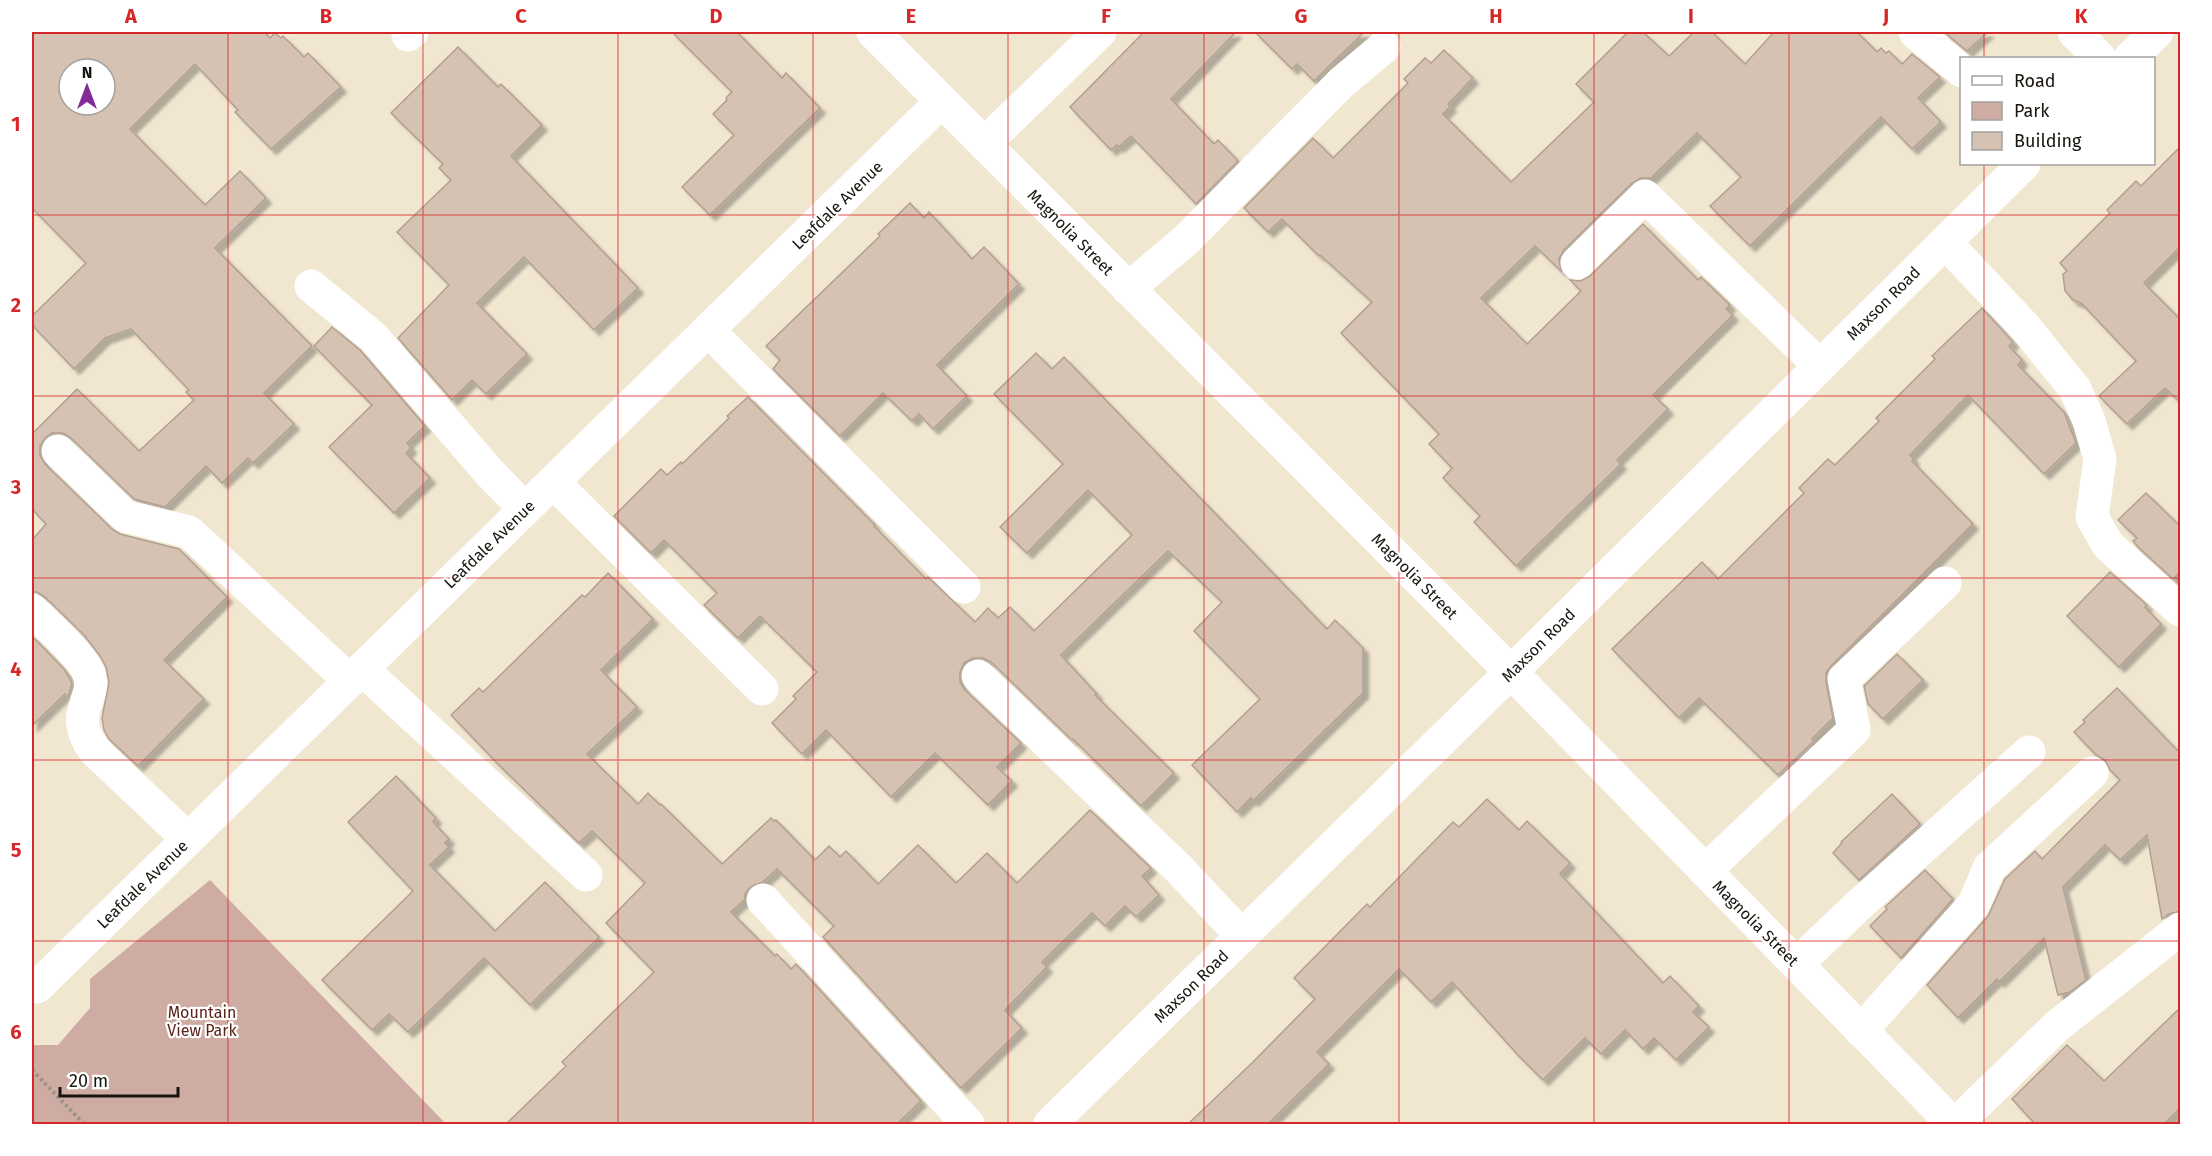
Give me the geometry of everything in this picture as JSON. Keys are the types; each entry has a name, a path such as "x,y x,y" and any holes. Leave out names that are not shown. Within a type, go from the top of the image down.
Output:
{"street":[{"name":"Magnolia Street","path":"873,32 1511,672 1954,1125"},
{"path":"984,144 1100,32"},
{"path":"1915,32 1960,69"},
{"path":"2074,32 2099,57"},
{"path":"2131,57 2157,32"},
{"path":"1128,289 1187,239 1341,83 1384,47"},
{"name":"Leafdale Avenue","path":"37,987 941,102"},
{"name":"Maxson Road","path":"1050,1125 2023,165"},
{"path":"1577,263 1645,196 1820,366"},
{"path":"1945,242 2025,327 2074,389 2089,421 2100,459 2092,517 2108,545 2181,610"},
{"path":"311,286 374,336 488,471 525,509"},
{"path":"708,330 964,587"},
{"path":"58,451 125,516 189,532 585,875"},
{"path":"553,482 762,689"},
{"path":"1705,871 1854,730 1844,679 1945,583"},
{"path":"32,610 57,634 88,672 90,682 81,720 88,742 188,839"},
{"path":"978,676 1179,869 1242,936"},
{"path":"1797,964 1861,903 2029,752"},
{"path":"1861,1031 1974,904 1989,868 2092,773"},
{"path":"764,900 968,1125"},
{"path":"1954,1125 2057,1026 2181,929"}],"path":[{"path":"32,1070 84,1125"}],"green space":[{"name":"Mountain View Park","path":"210,880 446,1124 32,1124 32,1045 58,1045 90,1008 90,979"}],"building":[{"path":"32,32 265,32 270,38 275,33 281,38 283,36 304,57 308,53 341,87 271,149 235,112 238,110 195,64 130,129 205,205 240,171 266,198 215,248 312,346 264,393 294,424 253,463 248,458 222,483 206,466 165,507 134,499 63,433 52,433 40,446 40,456 45,464 112,529 120,534 179,549 227,597 164,660 204,699 138,766 109,739 104,730 102,718 109,682 106,667 100,656 84,635 45,597 32,592 32,540 46,524 32,509 32,434 77,389 139,451 194,400 186,392 189,390 131,329 105,338 74,369 32,325 32,316 86,263 32,208"},
{"path":"672,32 737,32 782,78 786,73 820,108 710,215 682,187 734,135 713,114 732,92"},
{"path":"1144,32 1236,32 1171,99 1214,144 1218,140 1238,161 1196,204 1131,136 1119,147 1117,145 1111,150 1070,107"},
{"path":"1255,32 1364,32 1314,81 1297,64 1292,69"},
{"path":"1628,32 1643,32 1669,56 1694,32 1712,32 1745,64 1774,32 1857,32 1877,52 1881,48 1886,53 1889,51 1902,64 1912,54 1940,77 1918,98 1941,122 1912,149 1881,117 1750,246 1710,206 1741,177 1697,133 1651,178 1641,178 1632,183 1564,250 1559,259 1561,271 1535,246 1481,298 1527,344 1581,291 1570,280 1581,281 1590,276 1643,224 1698,280 1701,277 1730,305 1726,309 1733,315 1653,395 1668,409 1617,460 1621,464 1516,566 1474,522 1480,516 1443,478 1452,468 1429,444 1439,434 1341,333 1372,302 1319,256 1282,219 1268,232 1244,208 1313,138 1333,158 1408,83 1404,79 1425,58 1431,63 1444,50 1473,78 1448,104 1451,106 1443,114 1511,182 1594,102 1576,84"},
{"path":"1944,32 1988,32 1967,51"},
{"path":"458,47 498,87 501,84 542,125 511,156 638,288 594,330 524,257 477,303 527,354 486,394 472,380 452,400 398,338 449,285 397,232 451,180 439,168 443,164 391,113"},
{"path":"2181,146 2181,246 2144,283 2181,320 2181,403 2165,388 2127,424 2099,396 2136,361 2081,303 2073,300 2065,291 2063,274 2067,271 2060,263 2110,213 2107,210 2136,181 2141,186"},
{"path":"910,203 924,218 929,212 972,259 984,247 1019,284 937,365 967,396 933,429 919,414 912,421 883,393 840,436 773,369 780,360 766,346 880,236 878,234"},
{"path":"1982,308 2013,342 2009,346 2022,360 2018,365 2064,412 2076,443 2044,474 1968,395 1910,455 1914,459 1912,461 1973,524 1831,666 1826,673 1826,682 1833,718 1812,739 1814,741 1778,775 1699,698 1679,718 1612,649 1702,562 1718,579 1804,493 1799,488 1828,459 1835,465 1879,421 1876,418 1935,359 1932,356"},
{"path":"332,327 360,350 425,426 407,443 411,448 406,453 430,478 394,513 329,447 372,405 314,346"},
{"path":"1036,353 1052,369 1064,357 1327,629 1335,620 1363,648 1363,693 1253,801 1251,798 1237,812 1192,765 1260,699 1194,631 1222,602 1168,551 1061,655 1097,694 1095,695 1174,773 1141,806 991,662 983,658 973,658 964,663 960,672 960,682 965,690 1021,743 997,767 1012,781 988,805 935,753 891,797 826,730 802,754 772,723 796,699 793,696 817,672 760,616 738,638 704,605 717,593 664,540 651,553 614,516 661,469 667,475 681,462 682,464 748,397 926,579 928,577 975,622 988,608 998,618 1010,607 1034,631 1132,535 1088,490 1027,553 1000,527 1063,464 994,394"},
{"path":"2146,493 2181,527 2181,571 2173,579 2137,546 2133,541 2137,538 2118,520"},
{"path":"2110,572 2147,605 2145,607 2161,624 2119,667 2067,616"},
{"path":"608,573 653,619 601,670 637,707 587,754 638,804 648,793 722,864 771,818 776,820 815,860 829,846 840,857 846,851 878,884 918,845 956,883 987,853 1017,883 1090,810 1151,868 1142,876 1159,895 1136,917 1125,906 1105,926 1092,913 1042,962 1047,967 1005,1010 1022,1028 961,1088 823,937 834,926 777,869 763,882 750,887 745,894 745,899 731,912 791,969 796,964 921,1101 896,1125 505,1125 566,1066 562,1062 654,972 606,923 645,883 592,831 579,843 451,715 479,688 483,692 582,595 585,597"},
{"path":"32,636 64,669 72,683 68,697 65,694 32,726"},
{"path":"1897,654 1923,680 1883,719 1868,704 1864,686"},
{"path":"2117,688 2181,754 2181,911 2169,914 2162,919 2147,835 2120,860 2105,845 2063,887 2086,980 2070,992 2058,995 2044,938 1999,982 1997,979 1958,1018 1927,985 1988,916 2005,879 2035,851 2042,859 2120,780 2110,770 2105,760 2096,755 2074,732 2085,722 2083,720"},
{"path":"396,776 436,818 433,822 449,839 445,843 449,847 430,865 495,931 545,882 599,937 530,1005 484,958 408,1032 389,1014 372,1030 322,980 413,891 348,822"},
{"path":"1892,794 1920,824 1859,880 1833,853 1841,842"},
{"path":"1487,799 1519,830 1527,821 1570,863 1560,874 1663,983 1670,976 1699,1006 1693,1012 1709,1027 1676,1060 1654,1038 1643,1049 1625,1030 1601,1054 1585,1038 1543,1080 1452,982 1431,1002 1399,969 1317,1052 1329,1064 1267,1125 1187,1125 1315,999 1294,978 1367,904 1370,907 1453,822 1459,827"},
{"path":"1925,870 1953,899 1901,958 1870,926 1887,909 1885,907"},
{"path":"2181,1007 2181,1107 2163,1125 2036,1125 2012,1099 2067,1045 2104,1081"}]}
